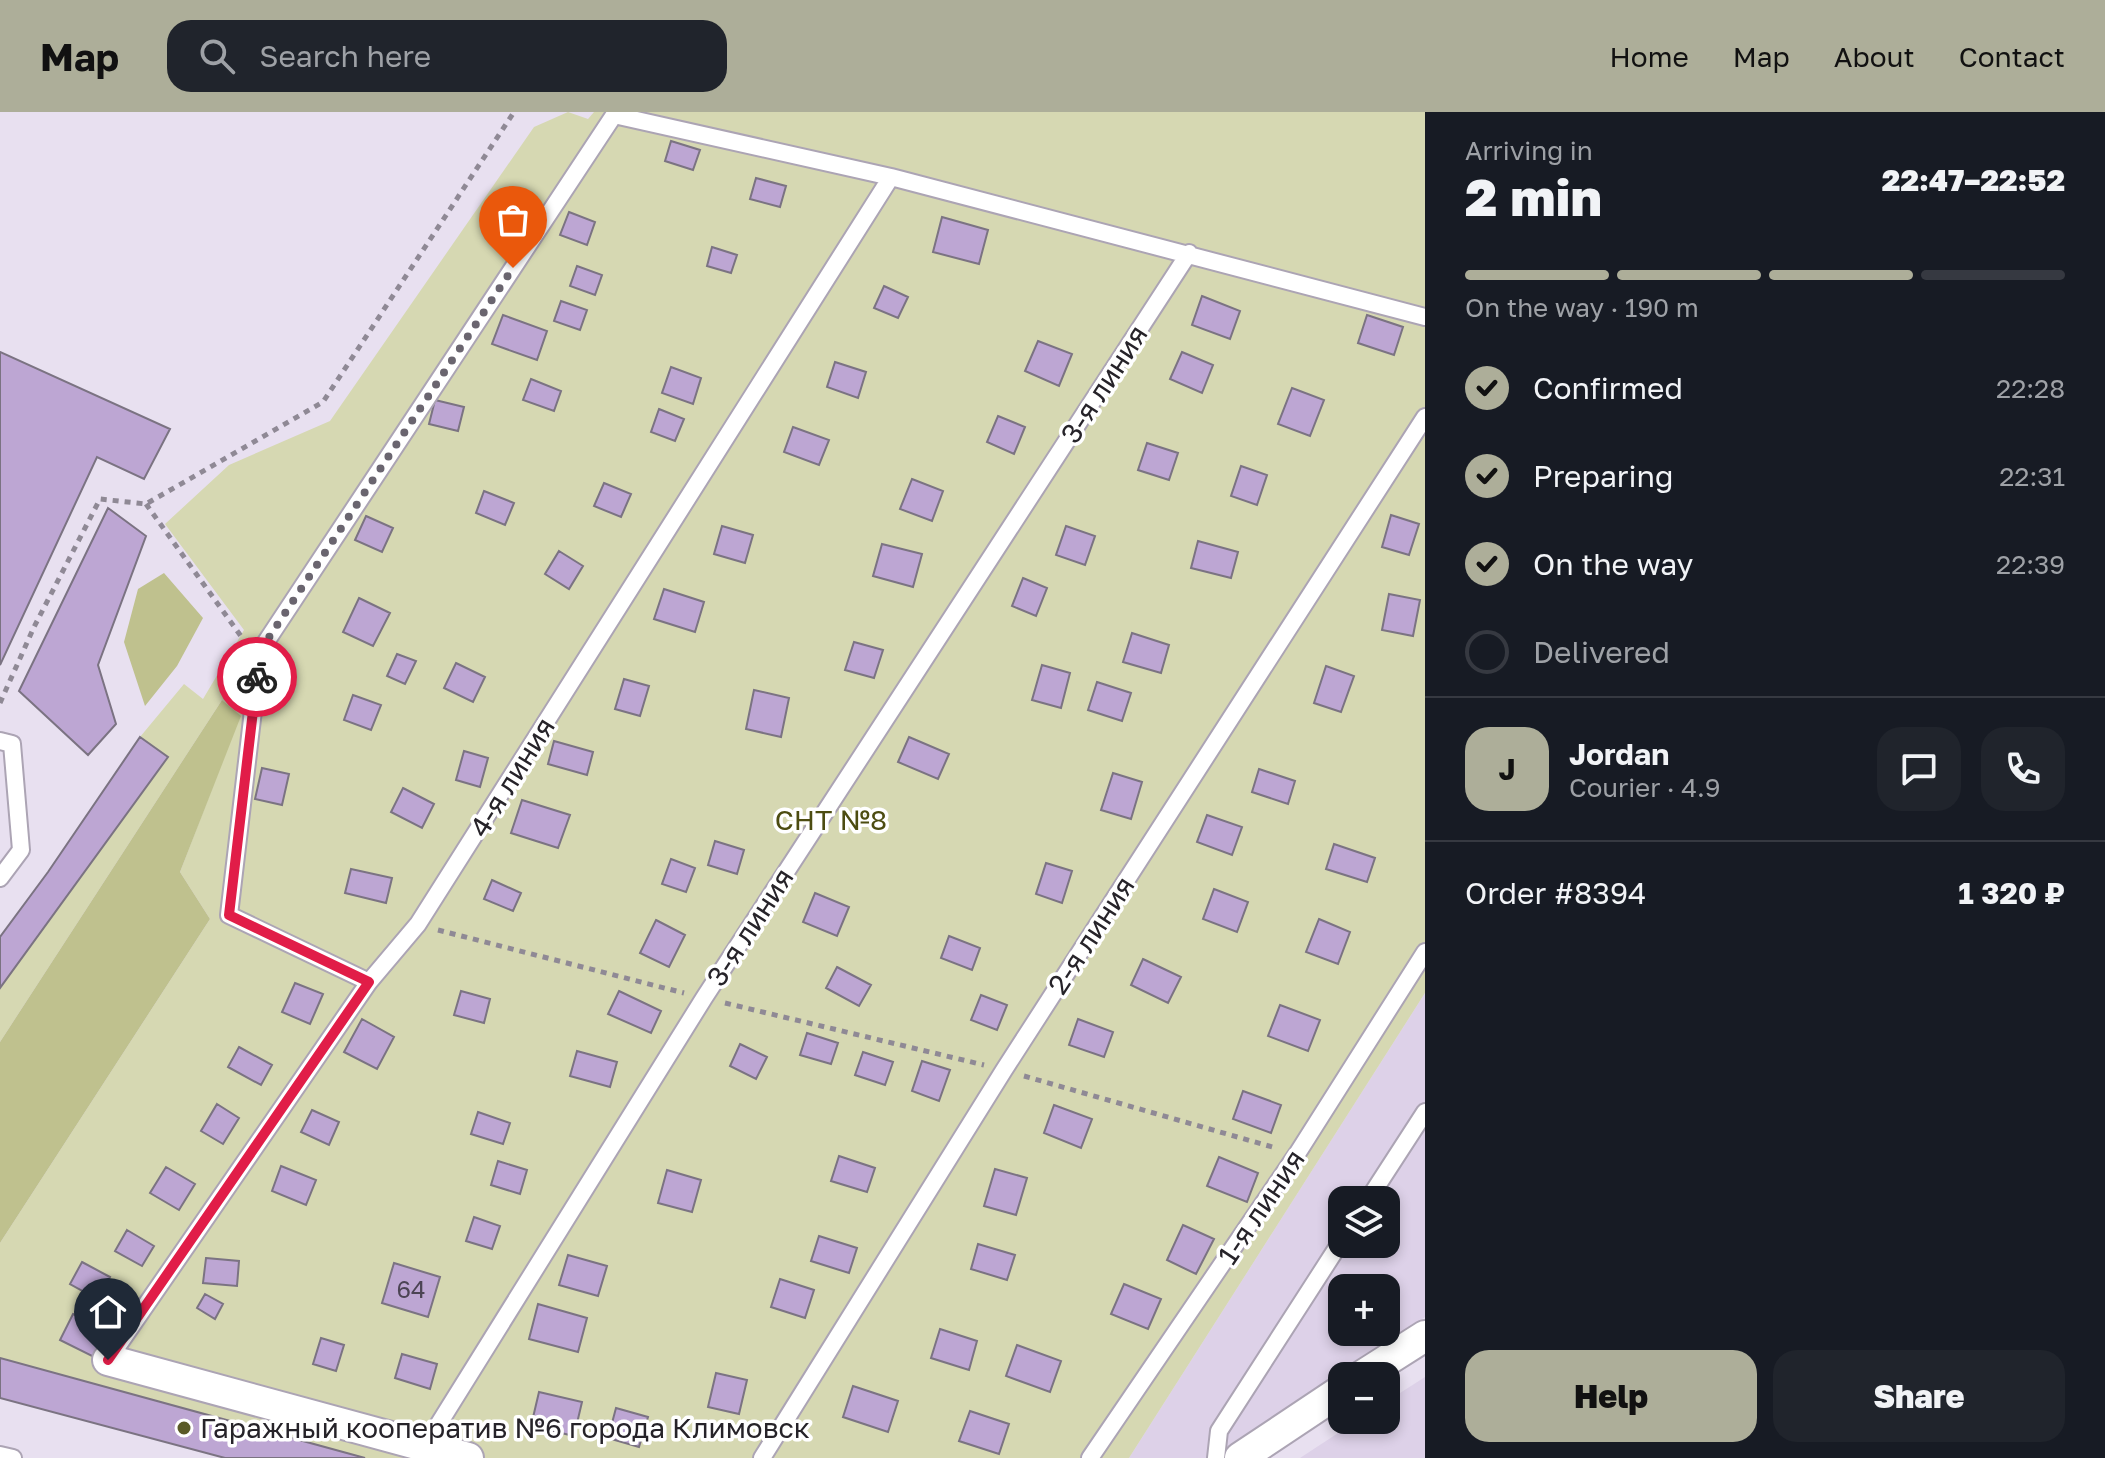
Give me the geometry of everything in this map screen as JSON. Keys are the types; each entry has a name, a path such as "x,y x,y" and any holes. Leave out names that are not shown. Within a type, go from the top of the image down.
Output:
{"street":[{"path":"1384,1362 1425,1336"},
{"path":"108,1360 468,1458"},
{"path":"1240,1458 1328,1399"}],"lane":[{"path":"369,982 229,915 260,651 614,115 891,177 1425,317"},
{"name":"4-я линия","path":"108,1360 369,982 418,924 891,177"},
{"name":"3-я линия","path":"425,1446 704,998 1189,253"},
{"name":"2-я линия","path":"762,1458 1004,1070 1425,417"},
{"path":"0,741 12,744 21,850 0,878"},
{"name":"1-я линия","path":"1090,1458 1297,1154 1425,952"},
{"path":"1377,1186 1425,1112"},
{"path":"1216,1458 1219,1431 1330,1258"},
{"path":"0,1455 13,1458"}],"path":[{"path":"0,703 34,627 100,499 146,504 323,402 514,112"},
{"path":"146,504 240,636 260,651"},
{"path":"418,924 704,998 1004,1070 1297,1154"}],"shaded area":[{"path":"164,573 203,618 177,666 145,706 124,642 138,589"},
{"path":"222,700 241,716 180,872 210,919 0,1243 0,1042"},
{"path":"1425,993 1425,1317 1400,1334 1400,1274 1328,1274 1328,1346 1383,1346 1360,1362 1328,1362 1328,1384 1222,1458 1129,1458"},
{"path":"1425,1377 1425,1458 1300,1458 1337,1434 1400,1434 1400,1393"}],"green space":[{"name":"СНТ №8","path":"568,112 588,119 594,112 1425,112 1425,993 1129,1458 365,1458 0,1358 0,1243 210,919 180,872 240,716 222,700 0,1042 0,988 167,756 140,737 184,684 203,699 244,630 165,524 229,465 330,421 534,127"}],"building":[{"path":"671,141 700,150 693,170 665,161"},
{"path":"756,178 786,186 780,207 750,199"},
{"path":"569,212 595,222 587,245 560,235"},
{"path":"942,217 988,230 979,264 933,252"},
{"path":"712,247 737,255 731,273 707,266"},
{"path":"577,266 602,275 595,295 570,286"},
{"path":"884,286 908,297 898,318 874,308"},
{"path":"1202,296 1240,311 1230,339 1192,325"},
{"path":"561,301 587,310 580,330 554,321"},
{"path":"503,315 547,331 537,360 492,344"},
{"path":"1367,315 1403,327 1394,355 1358,343"},
{"path":"1038,341 1072,354 1059,386 1025,371"},
{"path":"0,352 170,429 144,479 97,457 0,665"},
{"path":"1182,352 1213,365 1202,393 1170,379"},
{"path":"835,362 866,372 858,398 827,387"},
{"path":"671,367 701,378 693,404 662,393"},
{"path":"531,379 561,391 554,411 523,400"},
{"path":"1292,388 1324,400 1310,436 1278,424"},
{"path":"435,400 464,407 458,431 429,424"},
{"path":"659,409 684,419 675,441 651,432"},
{"path":"998,416 1025,427 1014,454 987,442"},
{"path":"793,427 829,440 819,465 784,452"},
{"path":"1147,443 1178,453 1169,480 1138,470"},
{"path":"1241,466 1267,475 1257,505 1231,496"},
{"path":"912,479 943,491 932,521 900,509"},
{"path":"604,483 631,494 621,517 594,506"},
{"path":"484,491 514,503 505,525 476,513"},
{"path":"108,508 146,536 98,665 116,724 88,755 19,691"},
{"path":"1391,515 1419,524 1409,555 1382,547"},
{"path":"366,516 393,528 382,552 355,540"},
{"path":"722,526 753,535 745,563 714,554"},
{"path":"1066,526 1095,536 1085,565 1056,555"},
{"path":"1198,541 1238,552 1231,578 1191,568"},
{"path":"882,544 922,554 913,587 873,576"},
{"path":"559,551 583,566 569,589 545,574"},
{"path":"1023,578 1047,588 1036,616 1012,606"},
{"path":"664,589 704,602 695,632 654,619"},
{"path":"1389,594 1420,600 1413,636 1382,630"},
{"path":"359,598 390,613 373,646 343,632"},
{"path":"1132,633 1169,645 1161,673 1123,662"},
{"path":"854,642 883,650 874,678 845,670"},
{"path":"397,654 416,661 405,684 387,676"},
{"path":"456,663 485,677 473,702 444,688"},
{"path":"1042,665 1070,673 1061,708 1032,700"},
{"path":"1326,666 1354,676 1341,712 1314,703"},
{"path":"624,679 649,686 640,716 615,709"},
{"path":"1097,682 1131,693 1122,721 1088,710"},
{"path":"754,690 789,698 781,737 746,729"},
{"path":"353,695 381,705 371,730 344,720"},
{"path":"140,737 168,757 0,988 0,937"},
{"path":"909,737 949,754 938,779 898,762"},
{"path":"554,741 593,752 587,775 548,764"},
{"path":"464,751 488,758 480,787 456,780"},
{"path":"262,768 289,774 282,805 255,799"},
{"path":"1259,769 1295,781 1288,804 1252,792"},
{"path":"1113,773 1142,782 1131,819 1101,810"},
{"path":"403,788 434,804 422,828 391,812"},
{"path":"522,800 570,815 558,848 511,833"},
{"path":"1207,815 1242,827 1232,855 1197,842"},
{"path":"715,841 744,850 737,874 708,865"},
{"path":"1334,844 1375,858 1367,882 1326,869"},
{"path":"671,859 695,868 686,892 662,884"},
{"path":"1046,863 1072,871 1062,903 1036,894"},
{"path":"351,869 392,878 386,903 345,893"},
{"path":"492,880 521,893 513,911 484,899"},
{"path":"1214,889 1248,902 1237,932 1203,919"},
{"path":"815,893 849,907 837,936 803,922"},
{"path":"1319,919 1350,932 1338,964 1306,952"},
{"path":"656,920 685,935 669,967 640,953"},
{"path":"949,936 980,948 972,970 941,958"},
{"path":"1143,959 1181,977 1168,1003 1131,985"},
{"path":"837,967 871,985 859,1006 826,988"},
{"path":"295,983 323,994 310,1024 282,1012"},
{"path":"461,991 490,999 484,1023 454,1015"},
{"path":"619,991 661,1011 651,1033 608,1014"},
{"path":"981,995 1007,1005 997,1030 971,1020"},
{"path":"1280,1005 1320,1020 1308,1051 1268,1036"},
{"path":"362,1019 394,1037 377,1069 344,1052"},
{"path":"1078,1019 1113,1032 1104,1057 1069,1045"},
{"path":"807,1033 838,1043 831,1064 800,1055"},
{"path":"740,1044 767,1057 756,1079 730,1066"},
{"path":"239,1047 272,1065 261,1085 228,1067"},
{"path":"577,1051 617,1062 610,1087 570,1076"},
{"path":"863,1052 893,1062 885,1085 855,1075"},
{"path":"922,1061 950,1070 939,1101 912,1091"},
{"path":"1243,1091 1281,1105 1271,1133 1233,1119"},
{"path":"217,1104 239,1118 223,1144 201,1131"},
{"path":"1054,1105 1092,1119 1081,1148 1044,1133"},
{"path":"312,1110 339,1122 329,1145 301,1132"},
{"path":"478,1112 510,1123 503,1144 471,1134"},
{"path":"839,1156 875,1168 867,1192 831,1181"},
{"path":"1219,1157 1258,1173 1247,1202 1207,1186"},
{"path":"498,1161 527,1170 520,1194 491,1185"},
{"path":"281,1166 316,1180 306,1205 272,1191"},
{"path":"166,1167 195,1184 179,1210 150,1193"},
{"path":"995,1169 1027,1178 1016,1215 984,1206"},
{"path":"667,1170 701,1180 692,1212 658,1203"},
{"path":"474,1217 500,1226 492,1249 466,1241"},
{"path":"1183,1225 1214,1239 1196,1274 1167,1260"},
{"path":"127,1230 154,1246 142,1266 115,1251"},
{"path":"819,1236 857,1248 849,1273 811,1261"},
{"path":"978,1244 1015,1255 1007,1280 971,1269"},
{"path":"568,1255 607,1266 598,1296 559,1285"},
{"path":"206,1258 239,1261 237,1286 203,1283"},
{"path":"82,1262 110,1277 97,1299 70,1284"},
{"path":"394,1263 440,1277 428,1317 382,1303"},
{"path":"780,1279 814,1290 805,1318 771,1307"},
{"path":"1124,1284 1161,1299 1148,1329 1111,1314"},
{"path":"205,1294 223,1304 215,1319 197,1308"},
{"path":"538,1304 587,1318 578,1352 529,1339"},
{"path":"73,1314 107,1330 94,1357 60,1340"},
{"path":"940,1329 977,1341 969,1370 931,1358"},
{"path":"321,1338 344,1345 336,1371 313,1364"},
{"path":"1017,1345 1061,1361 1050,1392 1006,1376"},
{"path":"402,1354 437,1364 430,1389 395,1378"},
{"name":"Гаражный кооператив №6 города Климовск","path":"0,1358 365,1458 225,1458 0,1398"},
{"path":"716,1373 747,1380 739,1414 708,1407"},
{"path":"853,1386 898,1401 888,1432 843,1417"},
{"path":"539,1392 582,1402 574,1436 531,1426"},
{"path":"616,1408 648,1417 639,1447 608,1438"},
{"path":"970,1411 1009,1424 999,1454 959,1441"}],"way so far":[{"path":"257,677 260,651 513,268"}],"place":[{"name":"Гаражный кооператив №6 города Климовск","path":"184,1428"}],"route":[{"path":"108,1360 369,982 229,915 257,677"}]}
